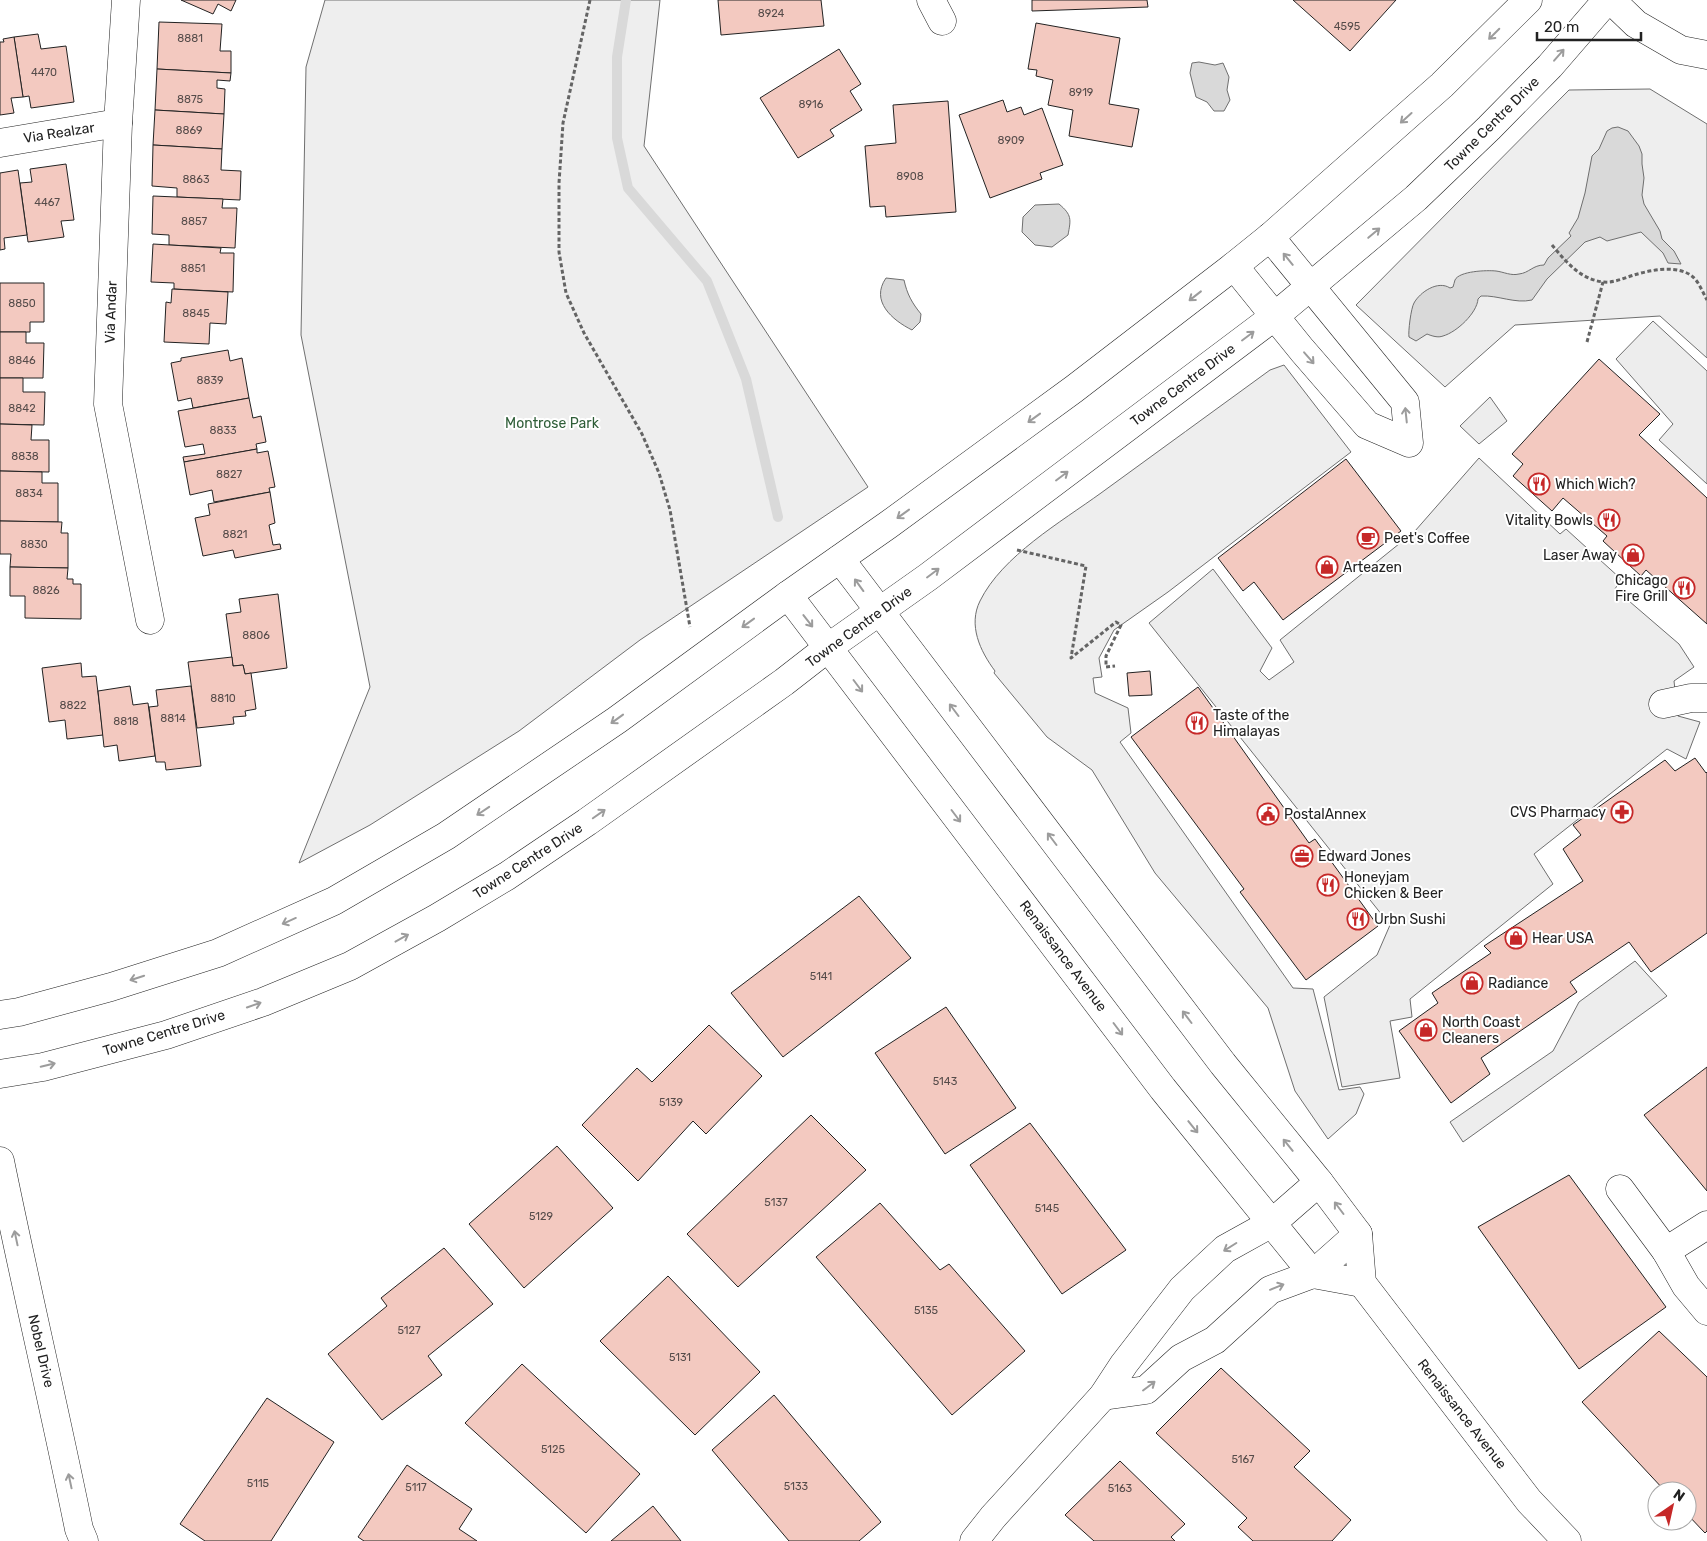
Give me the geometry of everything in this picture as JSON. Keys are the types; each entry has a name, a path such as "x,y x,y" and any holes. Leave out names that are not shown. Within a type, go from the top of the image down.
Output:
{"main road":[{"name":"Via Andar","path":"126,0 118,123 108,404 150,620"},
{"path":"0,1016 111,987 218,953 334,901 446,836 617,720 840,559 1074,389 1234,266 1270,237 1442,85 1528,0"},
{"name":"Towne Centre Drive","path":"0,1074 43,1066 166,1035 263,1002 350,966 437,918 507,876 784,682 829,647 928,577 1275,316 1416,198 1550,66 1607,0"},
{"path":"1611,0 1636,24 1681,50 1707,56"},
{"name":"Via Realzar","path":"0,143 118,123"},
{"path":"1234,266 1367,425 1409,443 1405,402 1270,237"},
{"path":"840,559 878,612 1223,1064 1319,1182 1358,1234 1362,1283 1313,1274"},
{"name":"Renaissance Avenue","path":"788,595 1163,1089 1313,1274"},
{"path":"1663,704 1691,698 1707,698"},
{"name":"Nobel Drive","path":"0,1161 26,1286 59,1428 79,1529 84,1541"},
{"path":"974,1541 993,1516 1103,1396 1124,1364 1182,1289 1225,1249 1272,1223 1319,1182"},
{"path":"1620,1189 1666,1251 1686,1286 1707,1311"},
{"path":"1666,1251 1707,1225"},
{"path":"1103,1396 1146,1390 1181,1358 1215,1340 1270,1290 1313,1274 1358,1234"},
{"name":"Renaissance Avenue","path":"1362,1283 1530,1501 1567,1541"}],"path":[{"path":"590,0 563,123 559,183 559,252 566,293 584,333 633,417 659,473 670,510 690,627"},
{"path":"1552,245 1567,263 1582,275 1603,282 1613,281 1646,271 1681,270 1693,277 1707,300"},
{"path":"1587,342 1603,282"},
{"path":"1017,550 1086,566 1071,658 1116,622 1121,625 1106,656 1106,667 1115,666"}],"green space":[{"name":"Montrose Park","path":"325,0 660,0 644,146 868,487 640,640 519,731 370,825 299,863 370,687 301,335 306,67"},
{"path":"1650,89 1707,124 1707,358 1660,316 1515,325 1445,387 1356,305 1569,90"},
{"path":"1284,365 1351,452 1168,592 1114,630 1099,658 1102,677 1093,678 1095,693 1128,708 1131,733 1120,742 1293,988 1313,989 1339,1090 1360,1087 1364,1094 1356,1114 1328,1139 1295,1091 1268,1008 1155,873 1092,770 1047,737 994,673 995,671 977,638 975,619 980,601 990,585 1017,555 1034,541 1270,370"}],"shaded area":[{"path":"1199,62 1215,65 1223,63 1229,77 1227,90 1230,100 1224,111 1214,111 1207,102 1196,97 1190,73 1192,63"},
{"path":"1618,127 1628,131 1639,146 1642,154 1644,178 1642,195 1644,204 1660,231 1662,239 1674,251 1681,264 1668,263 1663,253 1641,232 1607,241 1600,237 1585,242 1547,279 1532,300 1519,301 1481,296 1470,316 1448,334 1439,337 1427,334 1416,341 1409,337 1414,303 1420,295 1430,288 1440,285 1453,287 1458,277 1467,273 1499,271 1516,274 1544,265 1548,258 1571,236 1569,233 1578,218 1592,156 1599,149 1607,131"},
{"path":"1059,204 1070,218 1068,235 1052,247 1035,245 1022,232 1023,217 1035,205"},
{"path":"886,278 904,280 910,298 921,314 920,322 912,330 897,321 882,302 880,294"},
{"path":"1653,321 1707,371 1707,484 1659,440 1673,424 1616,359"},
{"path":"1490,397 1507,421 1479,444 1460,426"},
{"path":"1479,458 1560,534 1566,529 1621,579 1615,589 1679,644 1694,667 1674,681 1678,716 1700,722 1686,759 1667,749 1534,854 1553,884 1410,999 1412,1017 1390,1021 1400,1078 1342,1087 1324,997 1377,955 1390,925 1149,623 1213,569 1272,648 1260,671 1269,680 1294,662 1280,640 1415,531"},
{"path":"1635,961 1667,996 1463,1142 1450,1122 1553,1051 1579,1002"}],"building":[{"path":"181,0 236,0 231,11 218,4 213,14"},
{"path":"718,0 821,0 824,26 721,35"},
{"path":"1032,0 1147,0 1148,7 1032,11"},
{"path":"1293,0 1396,0 1350,51"},
{"path":"159,22 222,24 220,51 231,51 231,73 157,69"},
{"path":"1036,23 1120,38 1109,104 1139,109 1132,147 1069,136 1073,110 1048,105 1053,80 1036,76 1037,70 1028,69"},
{"path":"38,34 41,49 66,46 74,102 31,108 29,96 23,97 14,37"},
{"path":"14,37 23,97 11,98 14,113 0,115 0,42 4,42 3,39"},
{"path":"839,49 861,84 850,91 862,110 830,130 834,136 798,158 760,98"},
{"path":"157,69 231,73 230,81 217,80 217,88 225,89 224,114 155,110"},
{"path":"1003,100 1007,112 1021,107 1024,115 1042,108 1063,165 1040,173 1042,179 990,198 959,115"},
{"path":"948,101 956,212 886,217 885,206 870,207 865,146 896,143 893,105"},
{"path":"155,110 224,114 222,149 153,145"},
{"path":"153,145 222,149 221,170 241,171 240,200 177,197 177,188 152,186"},
{"path":"66,164 74,220 61,221 64,237 28,242 20,183 32,182 30,169"},
{"path":"18,170 27,235 4,238 5,249 0,250 0,173"},
{"path":"153,196 223,199 222,208 237,208 235,248 169,245 169,235 152,234"},
{"path":"153,244 221,248 220,253 234,253 233,292 174,289 174,283 151,282"},
{"path":"0,283 44,283 44,322 30,322 30,332 0,332"},
{"path":"172,289 228,292 226,324 210,323 209,344 164,342 166,302 171,303"},
{"path":"0,332 26,332 26,343 44,343 43,378 0,378"},
{"path":"228,350 230,361 242,358 249,398 193,408 191,398 178,401 171,363 181,361 181,358"},
{"path":"1599,359 1660,414 1639,435 1707,498 1707,624 1646,570 1641,576 1603,541 1607,536 1563,498 1552,511 1513,476 1523,464 1512,454"},
{"path":"0,378 23,378 23,392 45,392 44,425 0,424"},
{"path":"249,398 253,418 261,416 266,442 256,444 257,449 184,462 183,457 205,454 203,444 185,447 178,411"},
{"path":"0,424 32,425 31,440 49,440 49,472 0,471"},
{"path":"257,449 257,453 268,451 275,487 269,488 270,492 214,502 212,490 190,495 184,462"},
{"path":"1346,459 1401,531 1283,620 1254,582 1243,591 1218,558"},
{"path":"0,471 42,472 42,483 58,483 58,522 0,521"},
{"path":"270,492 275,523 269,525 273,545 280,544 281,549 235,558 233,550 203,556 195,518 210,515 208,504"},
{"path":"0,521 62,522 61,533 68,533 68,568 10,567 11,554 0,554"},
{"path":"10,567 68,568 67,579 73,579 73,584 81,584 81,619 25,618 25,596 10,596"},
{"path":"278,594 287,668 245,674 243,665 233,666 226,614 241,612 239,599"},
{"path":"232,657 233,666 243,665 245,674 251,673 256,709 245,711 246,716 233,717 234,724 197,728 188,662"},
{"path":"81,663 82,677 96,676 103,735 67,739 65,720 49,722 42,668"},
{"path":"1150,671 1152,695 1129,696 1127,673"},
{"path":"130,686 133,705 148,703 155,756 119,761 117,745 104,747 98,691"},
{"path":"191,686 201,766 166,770 165,762 156,762 149,707 158,706 156,690"},
{"path":"1198,687 1309,843 1315,839 1378,926 1306,980 1240,892 1244,889 1131,737"},
{"path":"1695,758 1707,772 1707,933 1651,972 1629,942 1570,982 1577,992 1481,1058 1490,1074 1451,1103 1399,1031 1438,1003 1432,993 1491,953 1484,946 1583,881 1563,849 1581,835 1573,825 1665,760 1675,771"},
{"path":"859,896 911,958 783,1057 731,993"},
{"path":"946,1007 1016,1108 945,1154 875,1053"},
{"path":"709,1025 762,1076 706,1134 693,1121 638,1181 582,1125 637,1068 652,1082"},
{"path":"1707,1067 1707,1191 1644,1115"},
{"path":"811,1115 866,1170 738,1287 687,1234"},
{"path":"1030,1123 1126,1250 1062,1294 970,1165"},
{"path":"557,1146 613,1208 524,1288 469,1224"},
{"path":"1569,1175 1666,1307 1579,1369 1478,1227"},
{"path":"880,1203 940,1270 949,1264 1025,1351 952,1415 816,1257"},
{"path":"444,1248 493,1304 428,1356 442,1375 382,1420 328,1354 387,1306 381,1298"},
{"path":"668,1276 760,1372 695,1435 600,1341"},
{"path":"1659,1331 1707,1377 1707,1531 1705,1533 1697,1525 1697,1481 1656,1481 1582,1402"},
{"path":"522,1364 640,1474 586,1533 465,1423"},
{"path":"1221,1368 1310,1451 1294,1467 1351,1520 1332,1541 1253,1541 1238,1527 1247,1518 1156,1433"},
{"path":"774,1395 881,1522 859,1541 789,1541 712,1450"},
{"path":"267,1398 334,1442 271,1541 205,1541 180,1524"},
{"path":"1120,1461 1185,1524 1171,1537 1175,1541 1094,1541 1065,1515"},
{"path":"407,1465 472,1509 459,1529 477,1541 364,1541 358,1537"},
{"path":"653,1506 681,1541 611,1541"}],"waterway":[{"path":"626,0 617,57 617,138 628,188 707,281 746,379 778,517"}],"place":[{"name":"Which Wich?","path":"1539,484"},
{"name":"Vitality Bowls","path":"1609,520"},
{"name":"Peet's Coffee","path":"1368,538"},
{"name":"Laser Away","path":"1633,555"},
{"name":"Arteazen","path":"1327,567"},
{"name":"Chicago Fire Grill","path":"1684,588"},
{"name":"Taste of the Himalayas","path":"1197,723"},
{"name":"CVS Pharmacy","path":"1622,812"},
{"name":"PostalAnnex","path":"1268,814"},
{"name":"Edward Jones","path":"1302,856"},
{"name":"Honeyjam Chicken & Beer","path":"1328,885"},
{"name":"Urbn Sushi","path":"1358,919"},
{"name":"Hear USA","path":"1516,938"},
{"name":"Radiance","path":"1472,983"},
{"name":"North Coast Cleaners","path":"1426,1030"}]}
